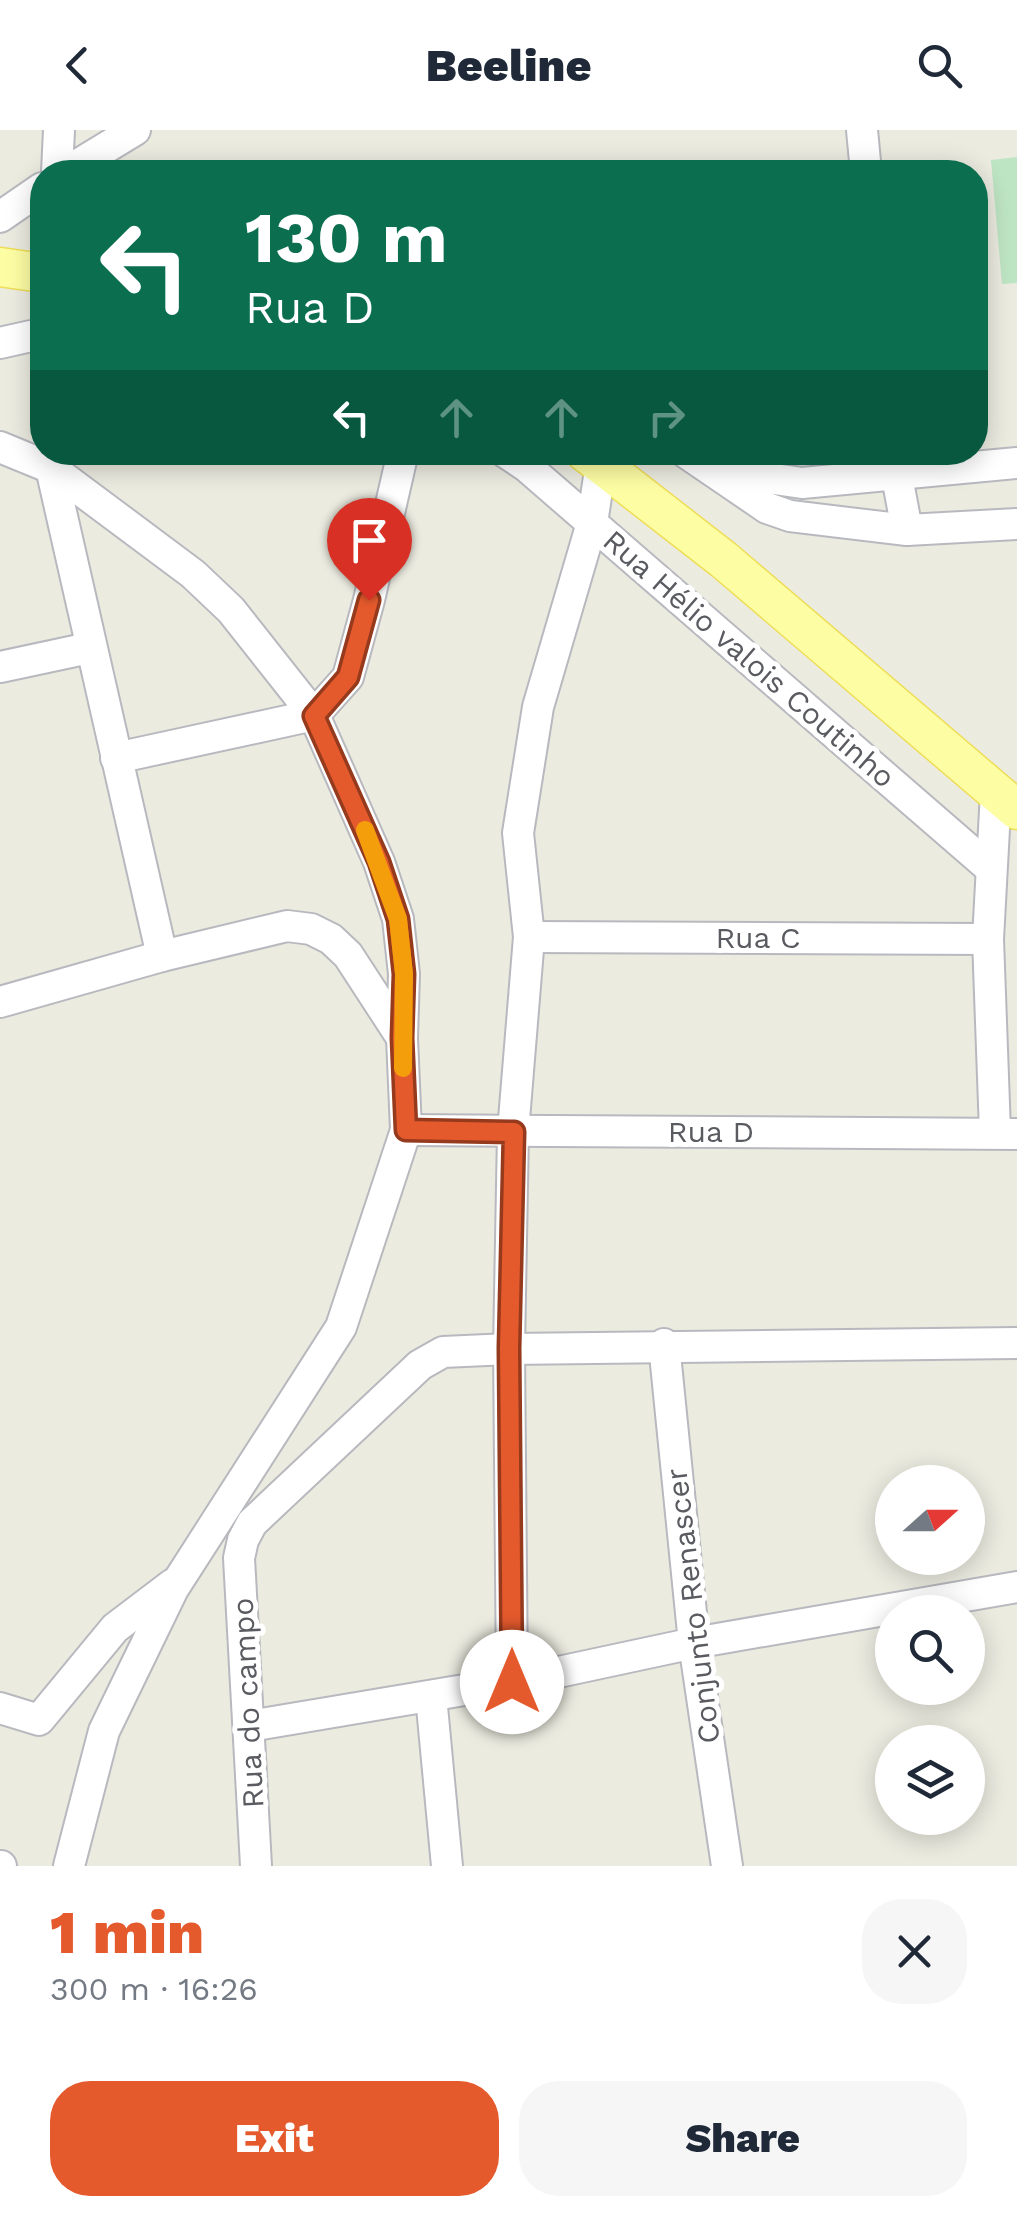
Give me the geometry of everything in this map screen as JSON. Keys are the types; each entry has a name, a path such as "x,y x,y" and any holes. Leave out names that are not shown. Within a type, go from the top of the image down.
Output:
{"main road":[{"path":"0,267 30,271"},
{"path":"602,465 724,560 1007,801"}],"street":[{"path":"58,160 59,130"},
{"path":"86,160 135,130"},
{"path":"862,130 865,160"},
{"path":"0,217 30,196"},
{"path":"0,344 30,336"},
{"path":"0,447 30,460"},
{"path":"988,464 1017,464"},
{"path":"43,465 192,574 230,610 314,716 379,862 398,919 404,974 406,1130 357,1286 341,1327 180,1579 104,1731 69,1866"},
{"path":"116,758 314,716 348,677 400,465"},
{"name":"Rua Hélio valois Coutinho","path":"524,465 990,868"},
{"path":"512,1682 509,1348 514,1132 529,937 518,834 538,707 592,523 593,465"},
{"path":"704,465 767,508 790,516 907,530 1017,524"},
{"path":"712,470 802,483 845,480 886,465"},
{"path":"895,465 907,530"},
{"path":"50,468 162,956"},
{"path":"0,666 90,648"},
{"path":"1006,1133 988,940 990,868 1007,801"},
{"path":"0,1002 287,926 311,929 331,939 348,955 402,1038"},
{"name":"Rua C","path":"529,937 988,940"},
{"name":"Rua D","path":"406,1130 1006,1133"},
{"path":"214,1525 243,1540 252,1523 420,1365 443,1352 664,1344 1017,1343"},
{"name":"Conjunto Renascer","path":"664,1344 694,1643 727,1866"},
{"name":"Rua do campo","path":"243,1540 240,1558 256,1866"},
{"path":"0,1708 39,1720 114,1628 180,1579"},
{"path":"250,1726 512,1682 694,1643 1017,1587"},
{"path":"430,1696 447,1866"}],"green space":[{"path":"1017,157 1017,283 1002,284 991,160"}],"slow traffic":[{"path":"365,830 398,919 404,974 403,1068"}],"route":[{"path":"369,600 348,677 314,716 379,862 398,919 404,974 406,1130 514,1132 509,1348 512,1682"}]}
